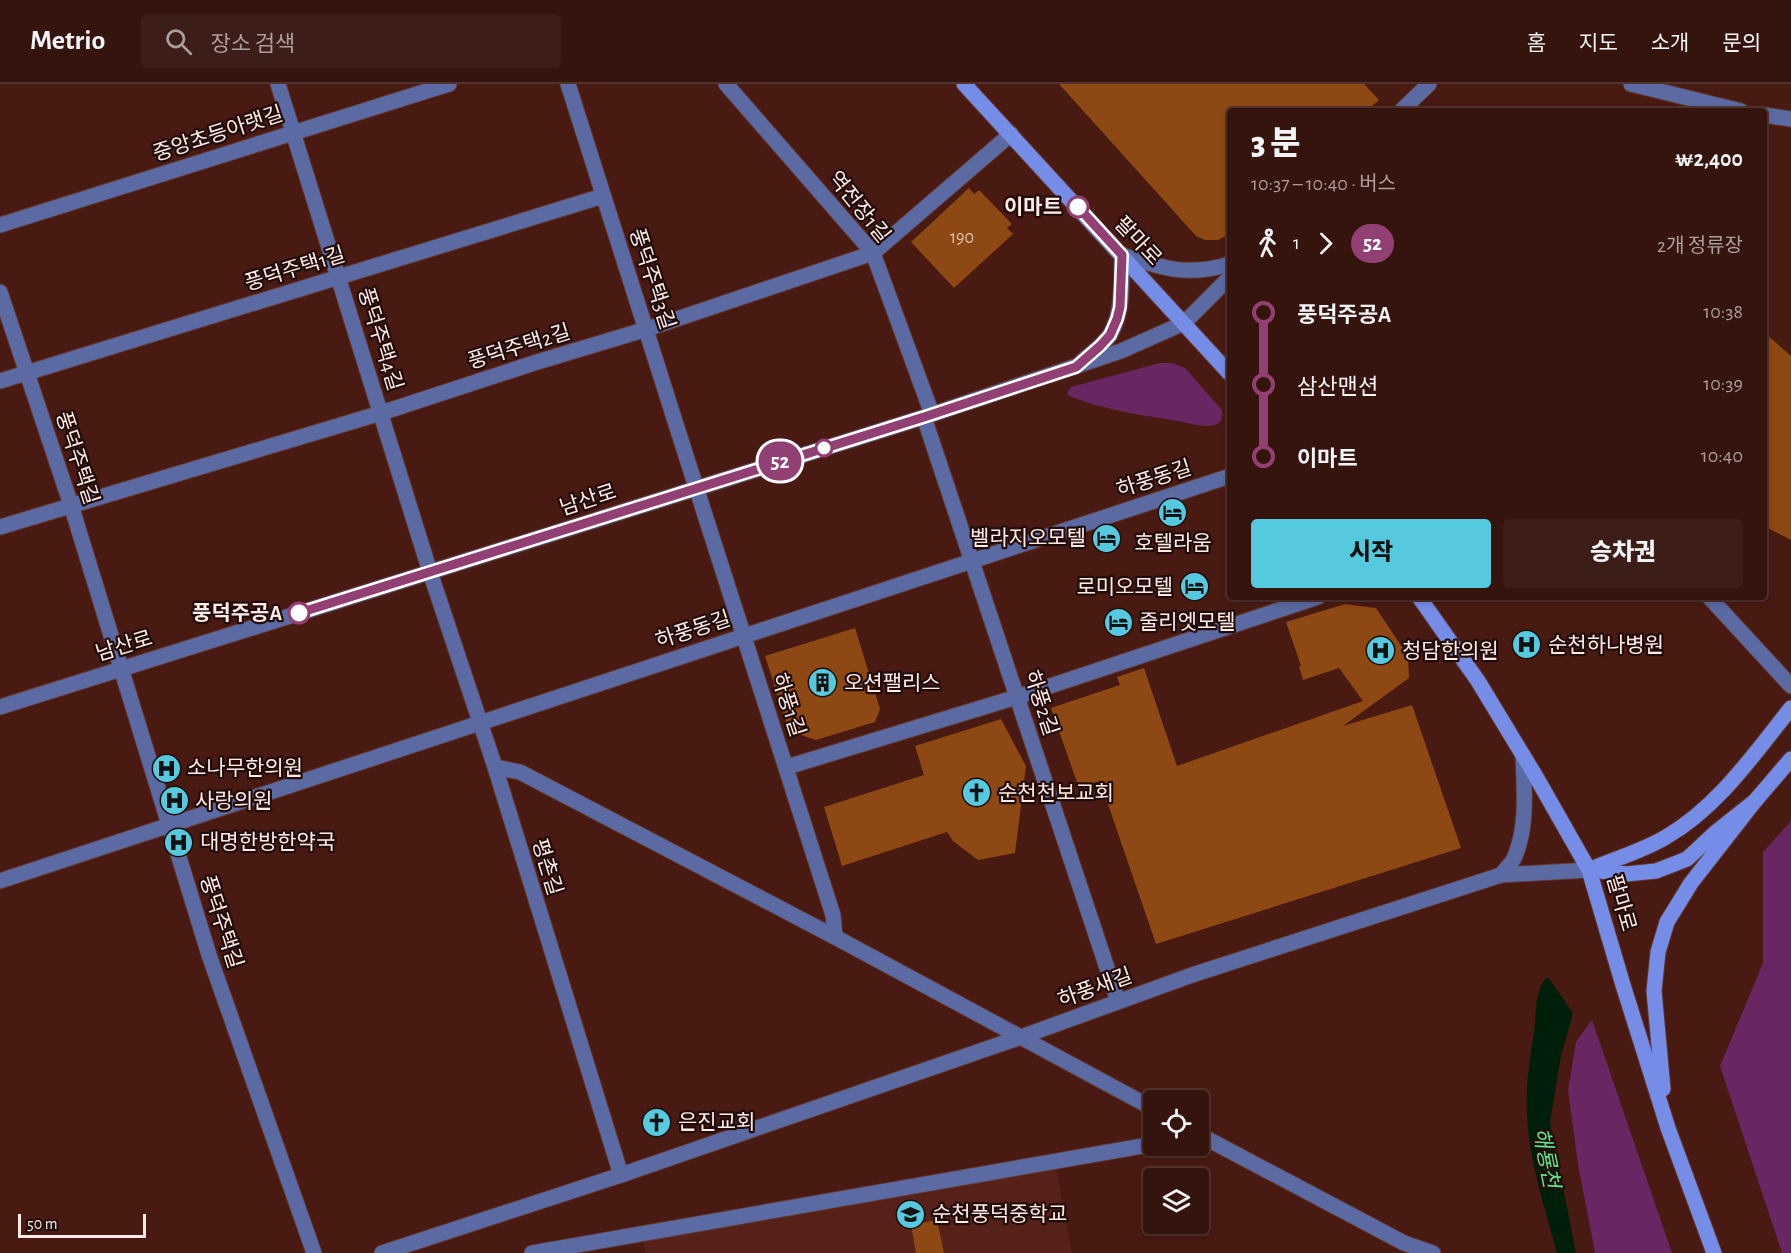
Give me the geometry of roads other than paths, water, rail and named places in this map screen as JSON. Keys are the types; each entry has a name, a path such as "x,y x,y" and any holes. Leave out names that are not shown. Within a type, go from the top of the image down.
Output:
{"main road":[{"name":"팔마로","path":"964,84 1227,371"},
{"name":"팔마로","path":"1421,600 1478,681 1589,870 1668,1128 1714,1253"},
{"path":"1589,870 1665,838 1690,822 1726,788 1791,708"},
{"path":"1668,1128 1657,1040 1654,991 1658,951 1667,922 1691,883 1791,759"},
{"path":"1589,870 1626,874 1656,871 1687,859 1755,801"}],"street":[{"name":"풍덕주택4길","path":"278,84 430,572"},
{"name":"중앙초등아랫길","path":"0,225 449,84"},
{"name":"풍덕주택3길","path":"568,84 697,487"},
{"name":"역전장1길","path":"726,84 873,253 928,415"},
{"path":"1404,108 1429,84"},
{"path":"1631,84 1729,108"},
{"path":"1767,115 1791,119"},
{"name":"풍덕주택2길","path":"0,527 381,413 647,329 873,253 1011,134"},
{"name":"풍덕주택1길","path":"0,381 603,196"},
{"path":"1076,367 1110,335 1117,319 1120,307 1122,255 1163,268 1182,271 1227,265"},
{"name":"남산로","path":"0,706 1076,367 1122,351 1184,322 1227,280"},
{"name":"풍덕주택길","path":"0,292 71,506 210,956 314,1253"},
{"name":"하풍2길","path":"928,415 971,561 1118,1001"},
{"name":"하풍동길","path":"0,881 1227,477"},
{"name":"하풍1길","path":"697,487 833,915 834,937"},
{"name":"평촌길","path":"430,572 495,767 621,1174"},
{"path":"787,767 1017,698 1309,600"},
{"path":"1712,600 1791,686"},
{"path":"1501,875 1515,857 1520,840 1524,812 1523,756"},
{"path":"495,767 520,772 1143,1103"},
{"name":"하풍새길","path":"382,1253 621,1174 1118,1001 1501,875 1589,870"},
{"path":"1209,1140 1404,1243 1433,1253"},
{"path":"532,1253 1143,1146"}],"water":[{"name":"해룡천","path":"1548,977 1573,1013 1561,1056 1550,1122 1576,1253 1557,1253 1538,1184 1528,1132 1527,1092 1536,1005 1541,986"}],"place":[{"name":"이마트","path":"1078,207"},
{"name":"호텔라움","path":"1173,512"},
{"name":"벨라지오모텔","path":"1107,538"},
{"name":"로미오모텔","path":"1194,587"},
{"name":"풍덕주공A","path":"299,613"},
{"name":"줄리엣모텔","path":"1118,622"},
{"name":"순천하나병원","path":"1527,645"},
{"name":"청담한의원","path":"1381,651"},
{"name":"오션팰리스","path":"823,683"},
{"name":"소나무한의원","path":"166,768"},
{"name":"순천천보교회","path":"977,793"},
{"name":"사랑의원","path":"174,801"},
{"name":"대명한방한약국","path":"179,842"},
{"name":"은진교회","path":"657,1122"},
{"name":"순천풍덕중학교","path":"911,1214"}]}
